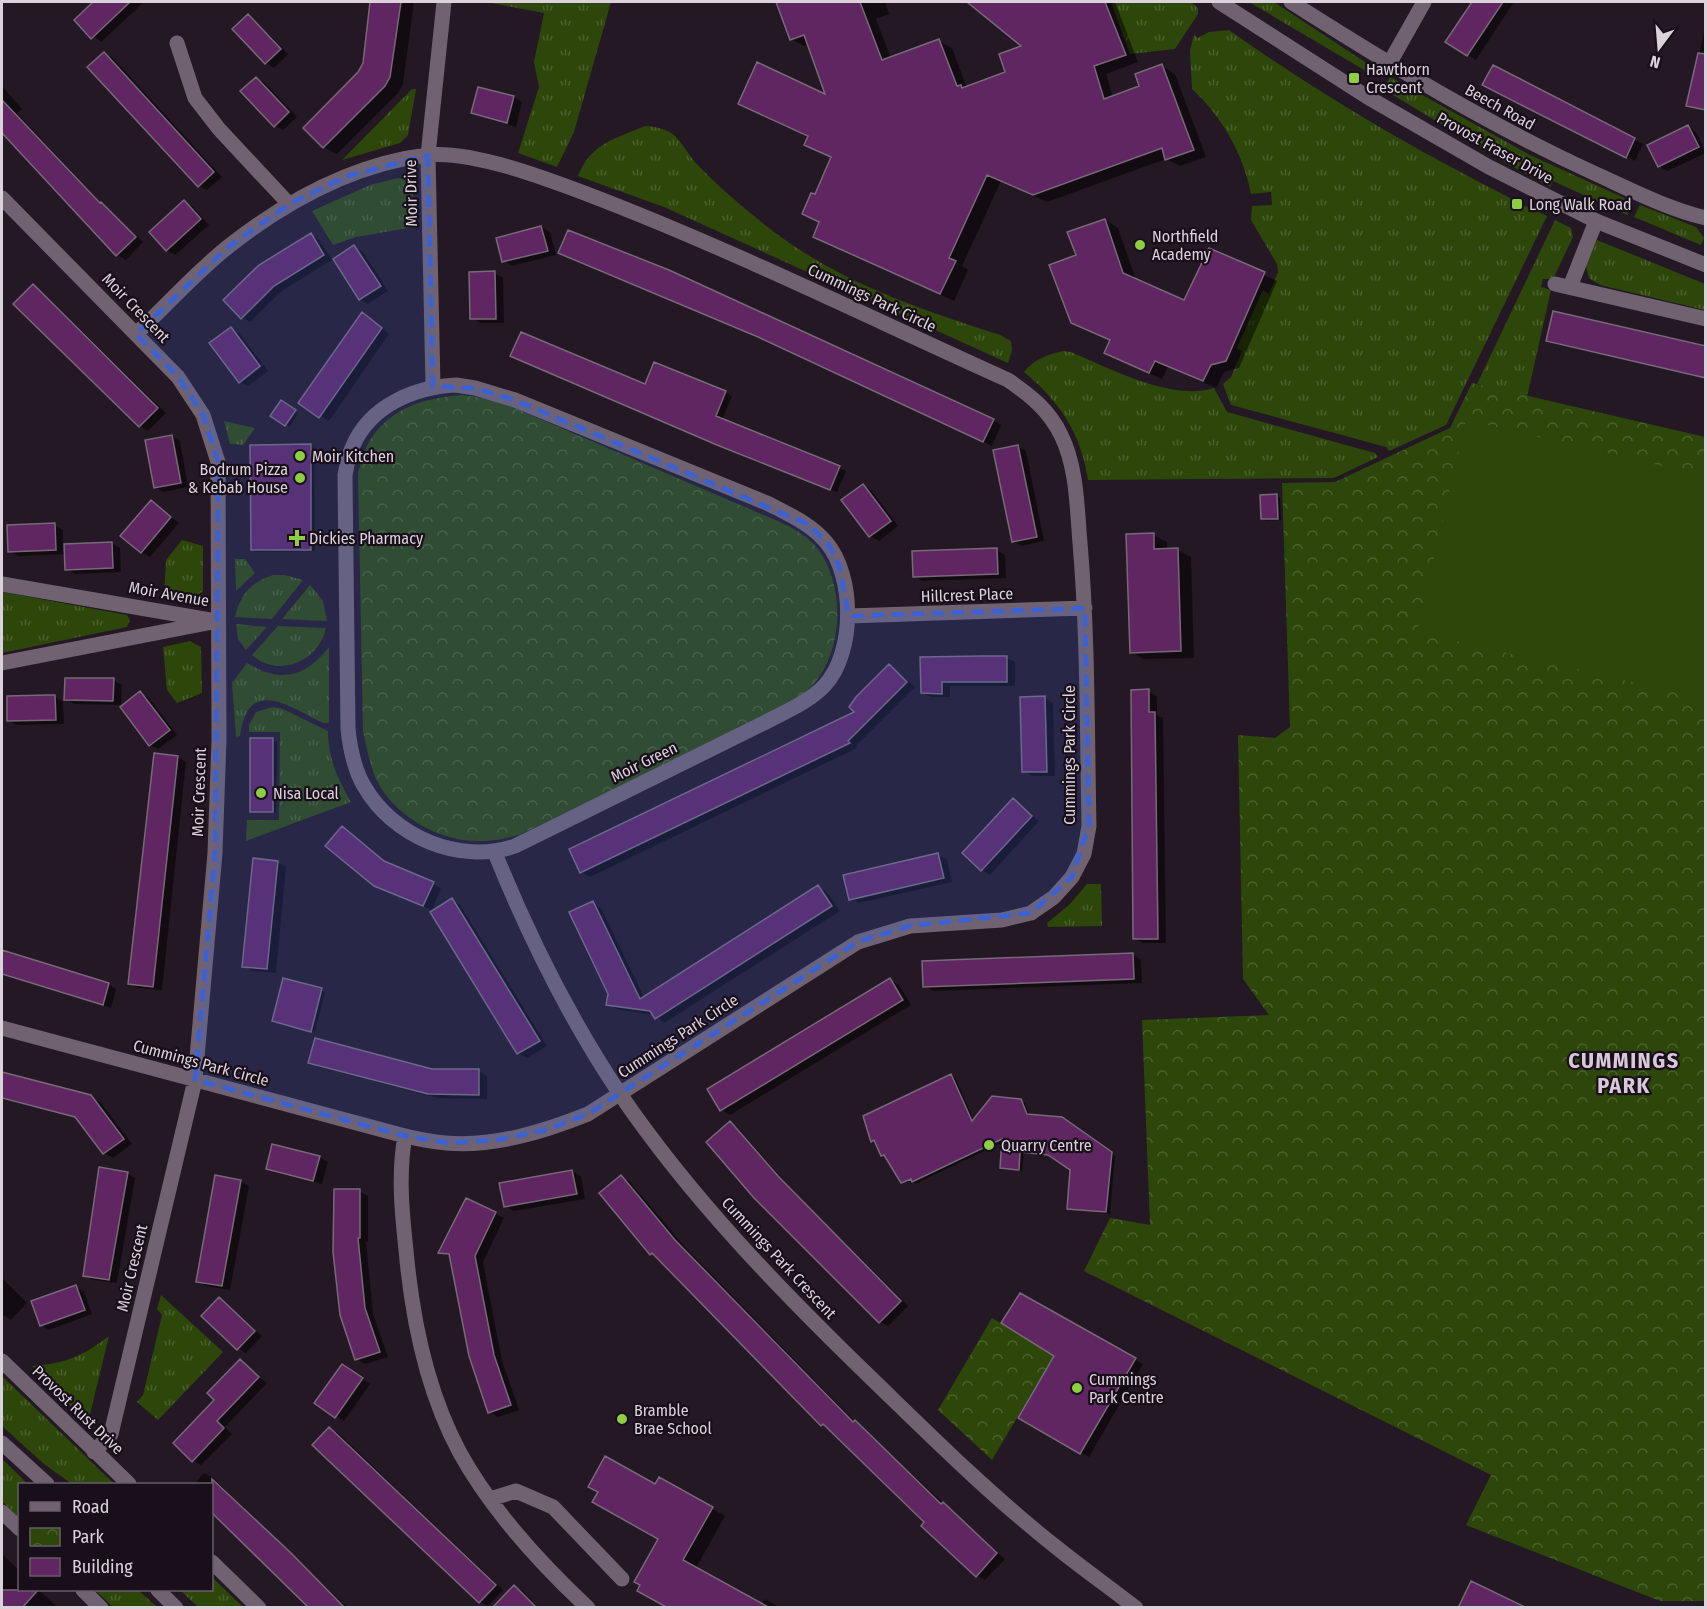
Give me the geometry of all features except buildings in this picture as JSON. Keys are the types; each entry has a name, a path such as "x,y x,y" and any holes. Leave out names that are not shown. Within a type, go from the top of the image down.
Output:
{"street":[{"name":"Moir Drive","path":"433,386 428,155 444,2"},
{"name":"Provost Fraser Drive","path":"1219,2 1369,98 1489,167 1596,221 1706,265"},
{"name":"Beech Road","path":"1291,2 1389,64 1534,146 1641,194 1706,218"},
{"path":"1389,64 1424,2"},
{"path":"177,43 195,98 219,129 288,204"},
{"name":"Cummings Park Circle","path":"2,1028 405,1137 447,1143 517,1136 547,1130 588,1114 858,942 910,926 1002,920 1031,913 1054,897 1072,877 1084,854 1089,826 1085,608 1070,464 1062,436 1049,414 1030,395 1008,380 659,222 508,167 455,156 428,155 347,176 288,204 228,247 136,334"},
{"name":"Moir Crescent","path":"3,203 178,377 203,415 218,462 219,740 215,853 195,1080 111,1434 94,1452"},
{"path":"1596,221 1562,286 1706,319"},
{"name":"Moir Green","path":"433,386 475,388 515,400 769,504 808,524 828,543 839,565 849,616 842,652 827,682 807,701 515,846 495,853 461,852 429,841 399,826 373,800 363,785 352,756 348,729 345,475 349,456 358,439 382,410 414,391 433,386"},
{"name":"Moir Avenue","path":"2,584 219,621"},
{"name":"Hillcrest Place","path":"849,616 1085,608"},
{"name":"Moir Avenue","path":"2,663 219,621"},
{"name":"Cummings Park Crescent","path":"495,853 544,967 620,1094 697,1198 817,1326 995,1494 1055,1547 1136,1608"},
{"path":"405,1137 401,1155 402,1211 408,1271 422,1349 442,1410 460,1452 490,1499 528,1548 588,1608"},
{"name":"Provost Rust Drive","path":"2,1361 127,1483"},
{"path":"2,1443 45,1483"},
{"path":"490,1499 516,1491 553,1507 622,1579"},
{"path":"2,1512 18,1527"},
{"path":"213,1563 259,1608"},
{"path":"84,1591 102,1608"},
{"path":"159,1591 176,1608"}],"highlighted area":[{"path":"428,155 433,386 475,388 515,400 808,524 828,543 839,565 849,616 1085,608 1089,826 1072,877 1031,913 910,926 858,942 588,1114 547,1130 497,1140 447,1143 405,1136 195,1080 215,853 218,462 203,415 178,377 136,334 228,247 289,204 347,176"}],"green space":[{"path":"486,2 611,2 574,132 557,167 518,153 539,87 534,62 544,13"},
{"path":"1111,2 1191,2 1198,8 1198,14 1175,49 1130,54"},
{"path":"1249,2 1274,2 1374,68 1371,74"},
{"path":"1229,30 1367,120 1512,199 1510,203 1521,208 1523,205 1547,216 1446,425 1389,451 1386,447 1231,405 1223,384 1231,377 1242,351 1237,348 1263,290 1269,294 1278,272 1277,264 1251,220 1252,206 1272,205 1271,192 1251,194 1243,164 1230,137 1213,111 1192,89 1190,50 1194,35 1198,38 1209,32"},
{"path":"1390,77 1530,155 1633,202 1627,215 1553,181 1550,187 1506,163 1383,89"},
{"path":"412,89 416,89 408,135 400,143 342,160"},
{"path":"645,126 657,127 672,133 694,161 725,192 787,241 815,259 904,302 1000,335 1011,341 1012,350 1008,363 664,207 578,176 583,165 597,149"},
{"path":"398,178 407,179 413,184 414,227 356,237 333,245 312,211 370,185"},
{"path":"1640,205 1696,227 1704,238 1701,245 1634,217"},
{"path":"1555,220 1571,228 1573,237 1553,279 1543,279 1541,287 1551,290 1527,397 1477,384"},
{"path":"1597,240 1705,284 1705,310 1600,285 1589,278 1586,266"},
{"path":"1063,351 1071,352 1122,374 1161,387 1180,391 1214,388 1227,412 1375,453 1378,457 1334,478 1088,480 1080,448 1067,420 1048,395 1024,372 1042,358"},
{"path":"1472,383 1705,437 1705,1601 1660,1601 1466,1525 1491,1475 1084,1271 1110,1218 1150,1225 1142,1020 1269,1015 1243,979 1238,735 1275,738 1290,727 1282,483 1335,482 1450,428"},
{"path":"462,395 496,400 780,522 796,530 814,544 827,563 833,579 837,614 832,650 826,666 813,685 773,713 519,835 482,841 451,838 421,825 395,806 377,781 363,732 358,473 369,442 387,420 410,406 422,402"},
{"path":"1466,420 1705,476 1705,699 1417,632"},
{"path":"224,421 255,428 243,445 230,444"},
{"path":"182,540 203,546 203,591 190,601 164,595 166,560"},
{"path":"235,559 245,559 255,573 236,591"},
{"path":"273,575 285,575 303,580 272,619 235,617 240,602 248,590 258,581"},
{"path":"310,585 323,601 327,621 282,619"},
{"path":"2,592 127,615 130,620 127,627 2,653"},
{"path":"236,624 267,627 246,650 238,639"},
{"path":"278,626 326,628 322,640 307,657 285,666 274,666 252,655"},
{"path":"190,641 201,647 202,693 177,703 167,690 163,647"},
{"path":"329,647 329,723 323,723 284,704 261,701 252,706 245,717 240,736 236,737 232,683 247,663 270,673 291,674 311,665"},
{"path":"273,707 283,709 328,731 328,741 335,768 351,802 246,841 247,820 279,820 280,732 249,732 249,725 256,712"},
{"path":"1087,884 1101,884 1102,926 1048,927 1047,923 1069,905"},
{"path":"161,1295 223,1352 158,1420 137,1402 143,1395 162,1315 157,1309"},
{"path":"992,1318 1054,1355 992,1460 938,1410"},
{"path":"109,1336 90,1414 74,1410 32,1366 73,1358"},
{"path":"2,1376 114,1483 71,1483 44,1464 2,1426"},
{"path":"2,1459 27,1483 18,1483 18,1517 2,1501"},
{"path":"213,1578 243,1607 198,1607 181,1591 213,1591"},
{"path":"96,1591 139,1591 157,1607 113,1607"}],"place":[{"name":"Hawthorn Crescent","path":"1354,78"},
{"name":"Long Walk Road","path":"1517,204"},
{"name":"Northfield Academy","path":"1140,245"},
{"name":"Moir Kitchen","path":"300,456"},
{"name":"Bodrum Pizza & Kebab House","path":"300,478"},
{"name":"Dickies Pharmacy","path":"297,538"},
{"name":"Nisa Local","path":"261,793"},
{"name":"Quarry Centre","path":"989,1145"},
{"name":"Cummings Park Centre","path":"1077,1388"},
{"name":"Bramble Brae School","path":"622,1419"}],"district":[{"name":"CUMMINGS PARK","path":"1624,1072"}]}
